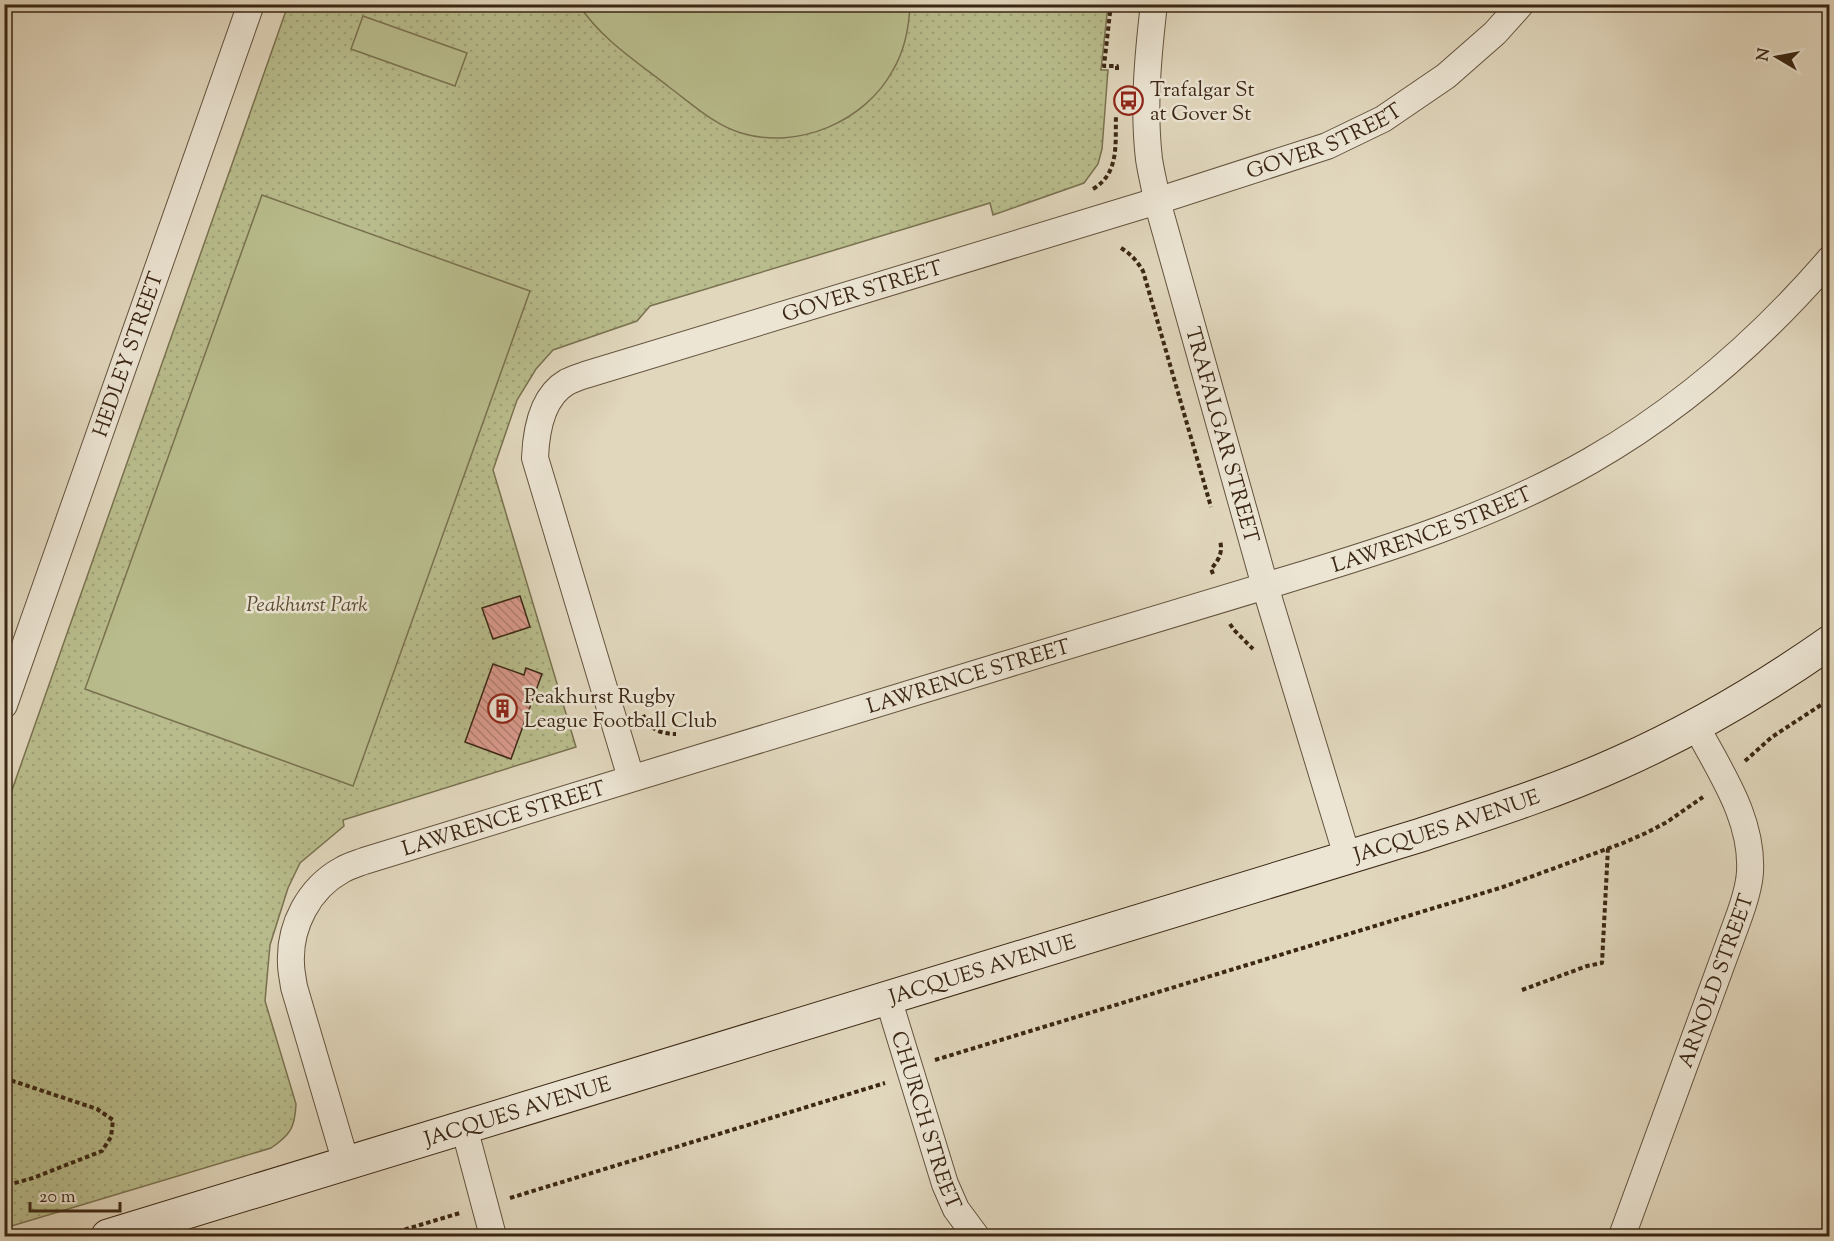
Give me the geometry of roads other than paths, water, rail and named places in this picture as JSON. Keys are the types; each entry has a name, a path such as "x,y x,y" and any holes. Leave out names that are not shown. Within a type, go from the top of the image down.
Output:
{"main road":[{"name":"JACQUES AVENUE","path":"108,1236 1518,803 1617,764 1696,726 1756,691 1830,642"}],"street":[{"name":"HEDLEY STREET","path":"4,705 251,4"},
{"name":"TRAFALGAR STREET","path":"1154,4 1150,34 1146,123 1149,161 1157,201 1265,586 1347,856"},
{"name":"GOVER STREET","path":"631,778 535,458 536,436 541,415 551,397 565,383 1299,157 1327,146 1383,119 1417,97 1463,62 1495,33 1521,4"},
{"name":"LAWRENCE STREET","path":"346,1163 294,987 290,963 298,919 308,900 323,884 342,870 363,861 1265,586 1455,525 1589,461 1668,411 1751,342 1830,259"},
{"name":"ARNOLD STREET","path":"1622,1236 1746,895 1750,874 1746,826 1736,800 1696,726"},
{"name":"CHURCH STREET","path":"888,998 945,1184 956,1209 976,1236"},
{"path":"464,1127 493,1236"}],"place":[{"name":"Trafalgar St at Gover St","path":"1129,101"},
{"name":"Peakhurst Rugby League Football Club","path":"503,708"}],"park label":[{"name":"Peakhurst Park","path":"307,604"}]}
